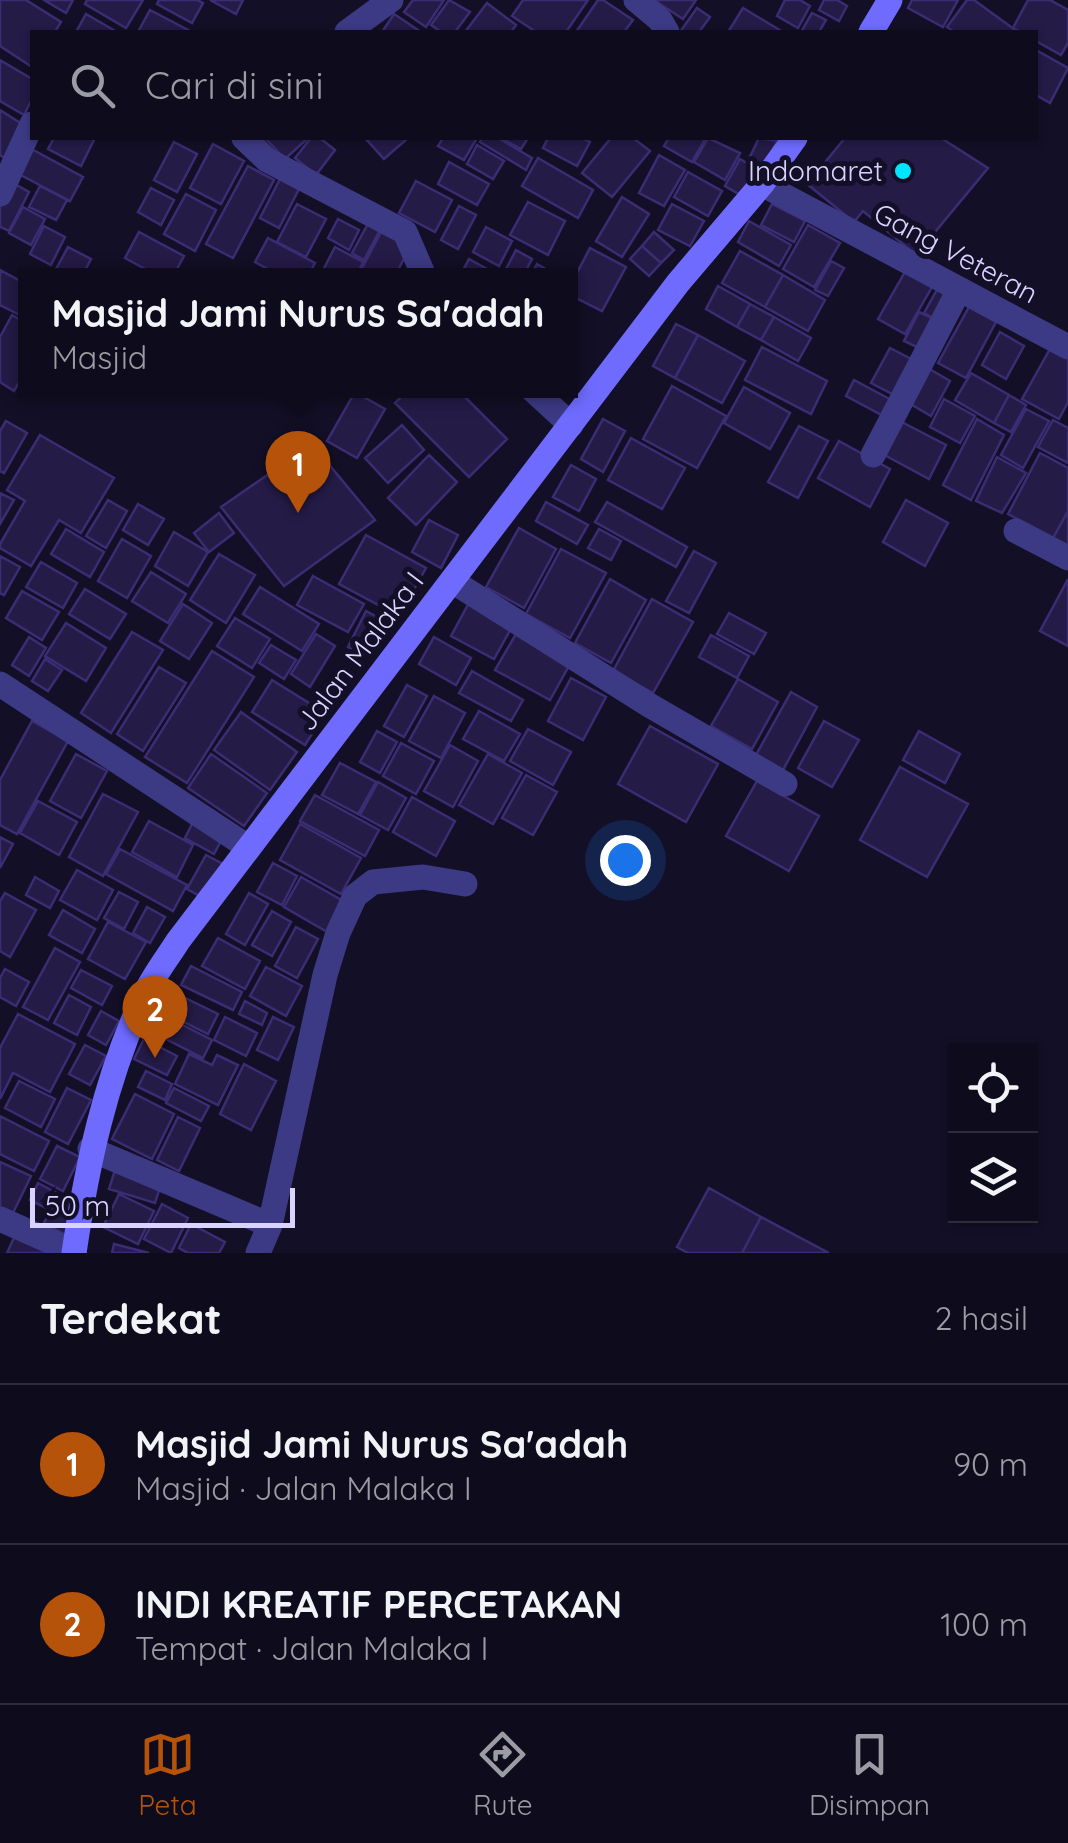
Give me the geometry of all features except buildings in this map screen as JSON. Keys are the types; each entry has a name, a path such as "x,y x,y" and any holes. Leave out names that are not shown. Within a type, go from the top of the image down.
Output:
{"street":[{"path":"349,30 392,0"},
{"path":"636,0 667,30"},
{"path":"872,30 890,0"},
{"path":"0,194 30,128"},
{"path":"246,140 268,160 405,232 421,268"},
{"name":"Jalan Malaka I","path":"74,1253 90,1149 143,997 178,940 678,283 762,184 789,140"},
{"name":"Gang Veteran","path":"762,184 1068,346"},
{"path":"873,456 948,284"},
{"path":"541,398 570,425"},
{"path":"1016,532 1068,558"},
{"path":"452,581 648,705 785,784"},
{"path":"0,684 248,847"},
{"path":"258,1253 324,975 355,896 373,882 423,877 466,884"},
{"path":"90,1149 264,1223"},
{"path":"0,1219 74,1253"}],"place":[{"name":"Indomaret","path":"903,171"},
{"name":"Masjid Jami Nurus Sa'adah","path":"298,513"},
{"name":"INDI KREATIF PERCETAKAN","path":"155,1058"}]}
